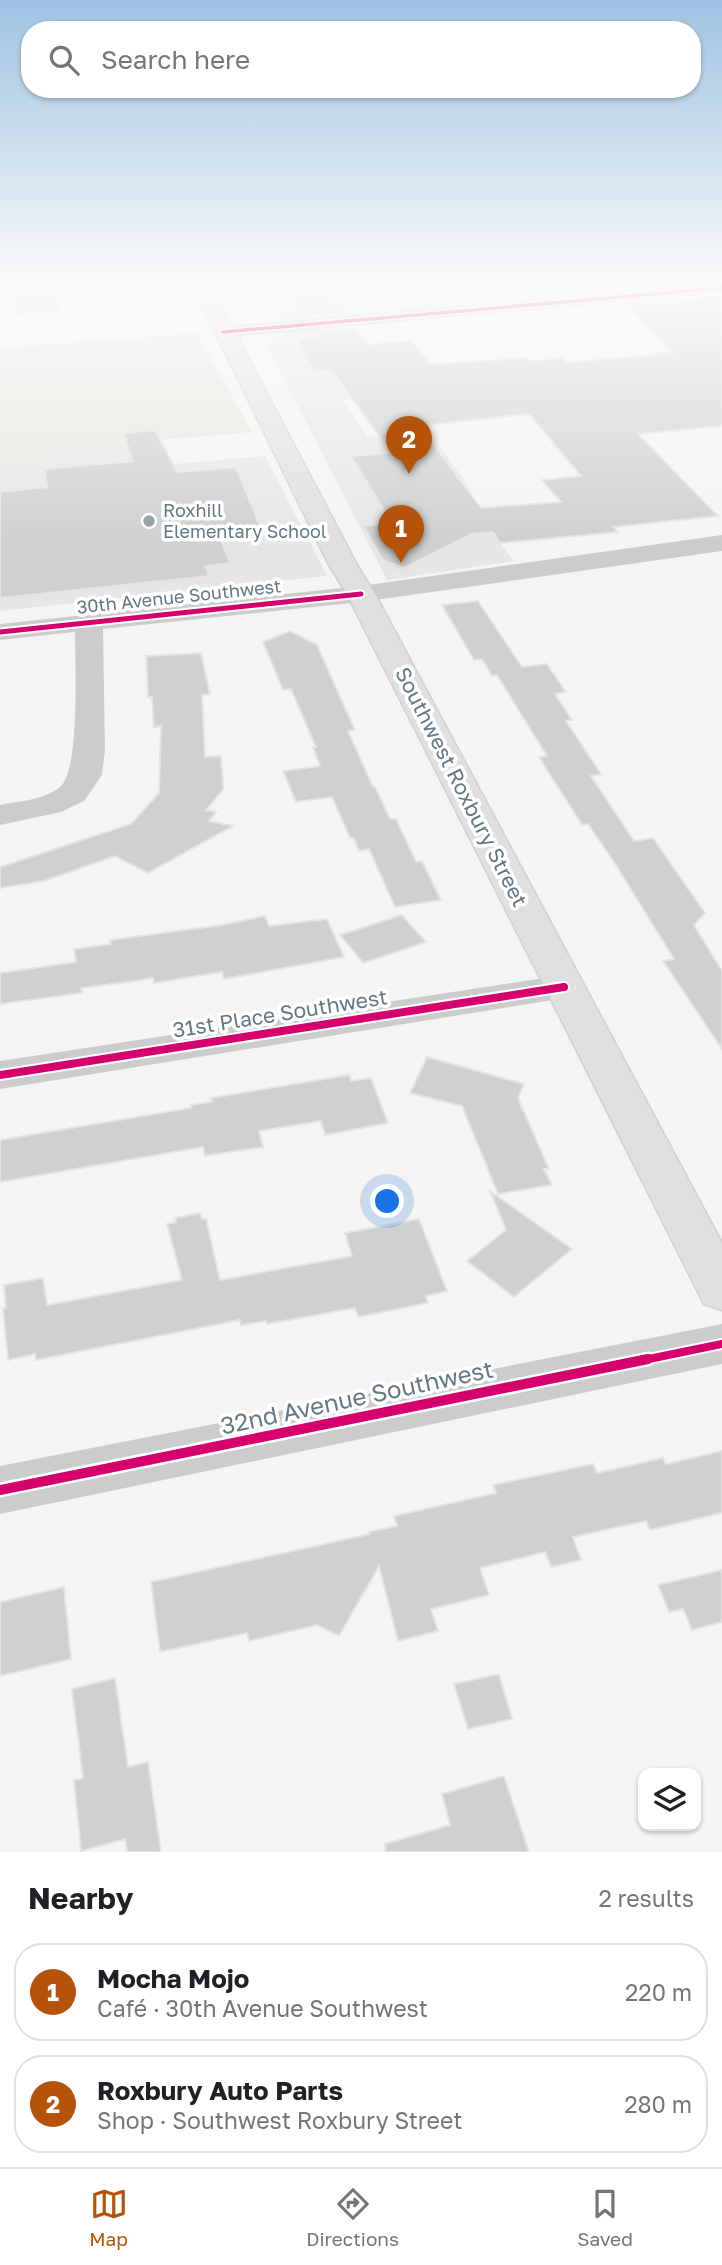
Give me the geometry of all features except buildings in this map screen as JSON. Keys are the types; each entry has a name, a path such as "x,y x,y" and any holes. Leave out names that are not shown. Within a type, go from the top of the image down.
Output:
{"main road":[{"name":"Southwest Roxbury Street","path":"243,369 722,1290"}],"street":[{"name":"30th Avenue Southwest","path":"0,632 360,594 722,543"},
{"path":"0,815 28,811 72,794 86,775 89,751 89,623"},
{"name":"31st Place Southwest","path":"0,1075 564,987"},
{"name":"32nd Avenue Southwest","path":"0,1490 722,1344"}],"shaded area":[{"path":"0,369 217,369 252,432 146,441 146,451 0,464"},
{"path":"279,369 376,369 394,394 342,400 368,437 428,431 468,485 457,488 514,561 387,580"},
{"name":"Roxhill Elementary School","path":"146,451 152,466 265,456 327,576 0,611 0,464"}],"cycle path":[{"path":"0,632 361,594"},
{"path":"0,1075 564,987"},
{"path":"0,1490 722,1344"}],"place":[{"name":"Roxbury Auto Parts","path":"409,474"},
{"name":"Roxhill Elementary School","path":"149,521"},
{"name":"Mocha Mojo","path":"401,563"}]}
